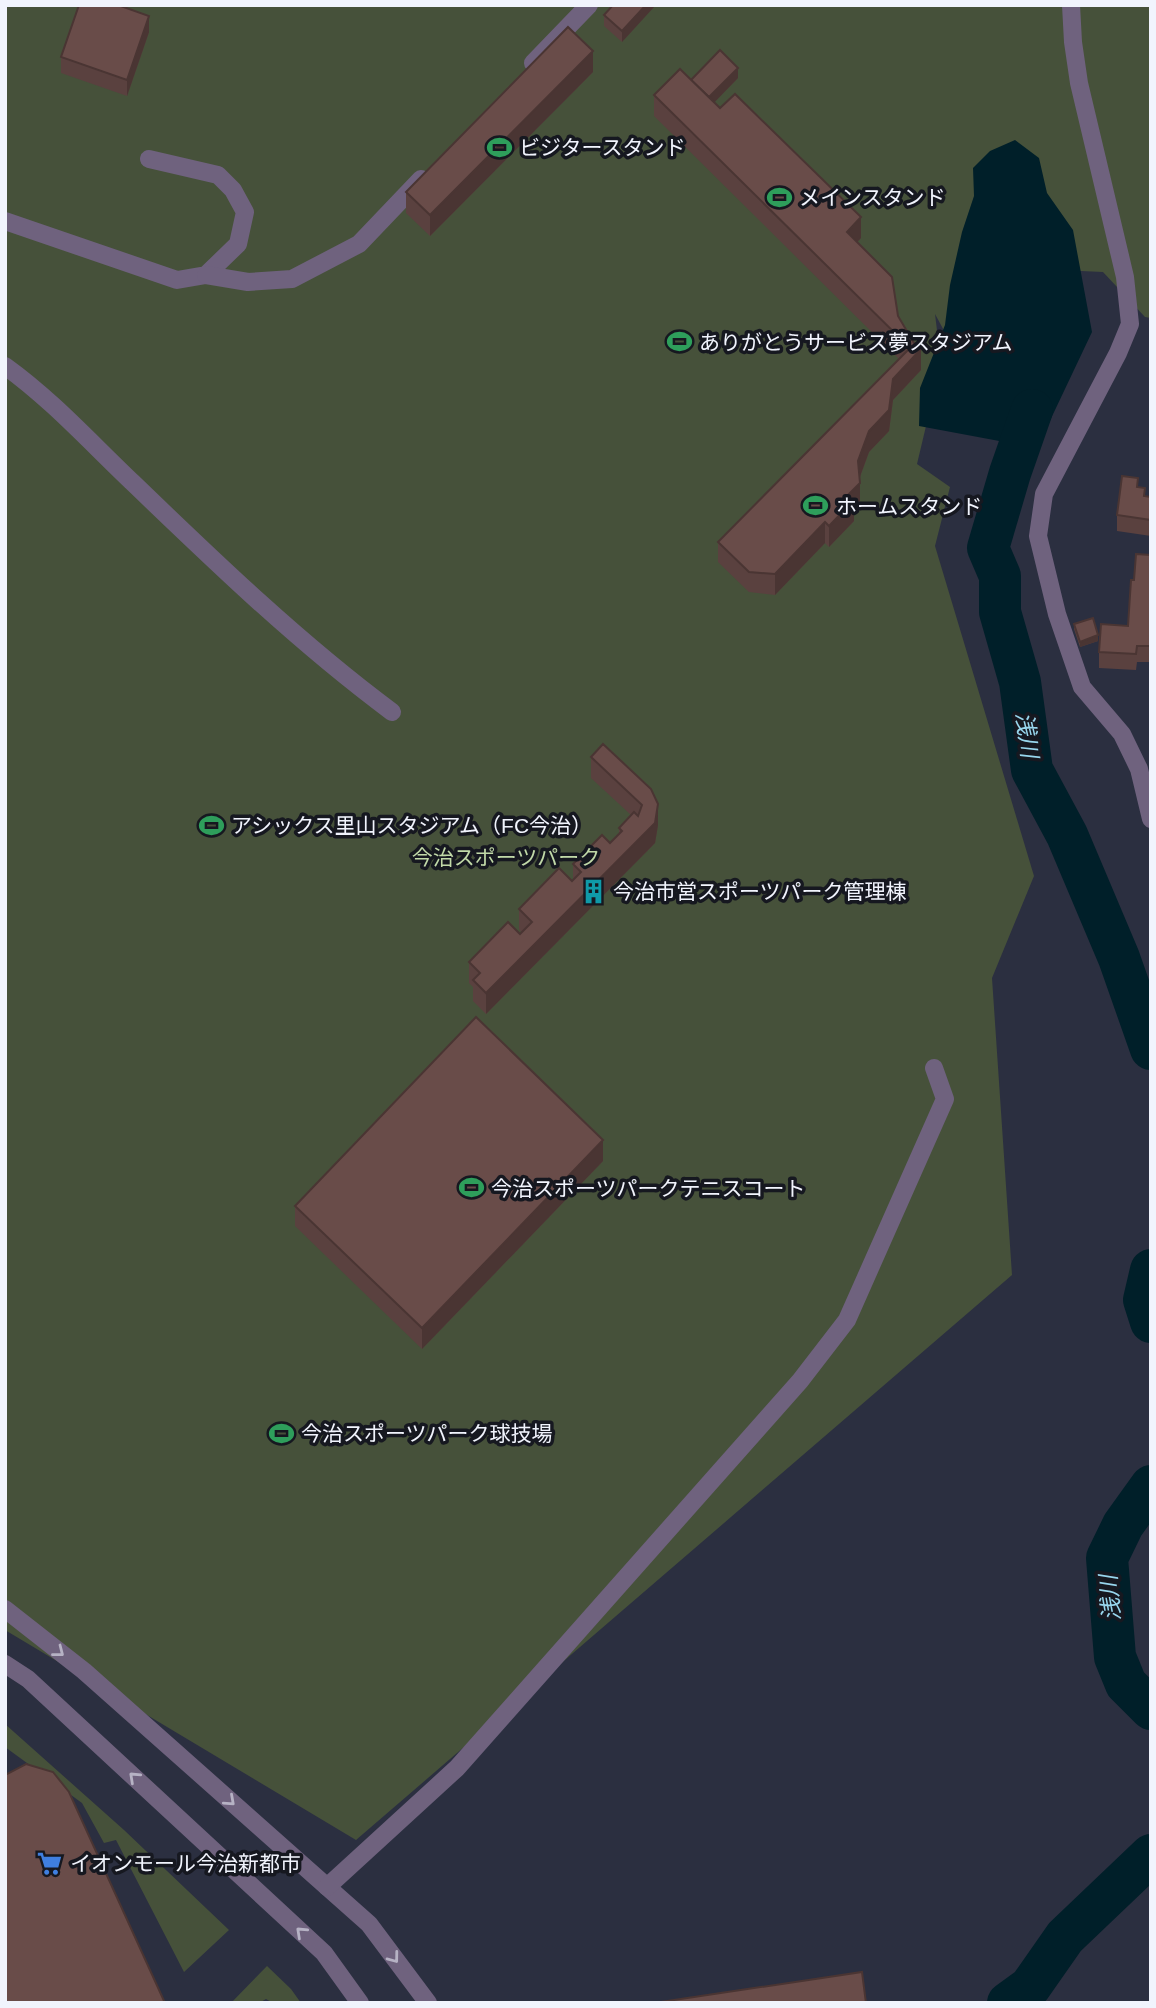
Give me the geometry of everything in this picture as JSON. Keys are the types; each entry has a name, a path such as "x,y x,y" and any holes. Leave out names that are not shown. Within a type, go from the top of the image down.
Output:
{"street":[{"path":"522,75 589,5"},
{"path":"1071,5 1079,83 1125,277 1130,324 1118,353 1044,494 1038,536 1057,614 1082,687 1122,734 1139,769 1151,819"},
{"path":"149,159 218,175 233,190 246,212 237,244 206,275"},
{"path":"5,221 177,280 206,275 248,282 292,279 359,244 436,164"},
{"path":"5,366 54,406 169,518 299,636 391,712"},
{"path":"327,1887 457,1768 800,1381 847,1321 945,1099 934,1069"},
{"path":"5,1609 84,1671 369,1924 428,2003"},
{"path":"5,1664 27,1679 324,1953 360,2003"}],"green space":[{"name":"今治スポーツパーク","path":"5,5 1151,5 1151,318 1145,317 1103,272 1059,270 974,386 935,314 941,363 917,464 950,487 935,546 1034,876 992,978 1012,1275 356,1840 5,1630"},
{"path":"5,1724 124,1830 229,1930 184,1972 116,1840 104,1843 82,1803 5,1747"},
{"path":"267,1966 291,1989 301,2003 273,2003 266,1999 259,2003 231,2003"}],"water":[{"path":"1015,140 1039,158 1047,193 1073,230 1092,332 1037,448 919,426 920,388 945,325 950,285 962,232 974,196 973,168 990,151"}],"building":[{"path":"79,5 118,5 149,16 127,80 61,57"},
{"path":"613,5 646,5 622,31 604,15"},
{"path":"568,27 593,51 430,215 406,192"},
{"path":"720,50 738,68 709,97 691,80"},
{"path":"680,69 720,108 735,94 861,217 847,232 892,277 898,316 914,343 921,349 893,379 889,410 869,431 858,461 860,483 848,495 854,500 829,526 825,522 775,574 749,572 718,542 910,348 654,95"},
{"path":"1122,476 1138,478 1137,487 1145,488 1144,496 1151,497 1151,520 1117,515"},
{"path":"1136,554 1151,555 1151,646 1137,646 1136,654 1099,652 1101,624 1128,626"},
{"path":"1093,618 1098,635 1080,642 1074,624"},
{"path":"603,744 651,789 658,804 655,823 486,993 473,980 480,973 469,962 508,922 520,934 532,922 519,909 559,868 572,881 581,872 573,864 602,835 610,843 622,831 619,828 634,812 638,816 642,805 591,757"},
{"path":"476,1017 603,1140 422,1328 295,1206"},
{"name":"イオンモール今治新都市","path":"26,1764 53,1772 69,1792 165,2003 5,2003 5,1775"},
{"path":"862,1972 866,2003 654,2003"}],"waterway":[{"name":"浅川","path":"1032,410 988,548 1000,576 1000,612 1020,682 1032,770 1067,835 1119,958 1151,1049"},
{"name":"浅川","path":"1151,1270 1144,1300 1151,1322"},
{"name":"浅川","path":"1151,1486 1123,1525 1107,1558 1115,1657 1126,1684 1151,1709"},
{"name":"浅川","path":"1008,2003 1030,1987 1065,1937 1151,1855"}],"place":[{"name":"ビジタースタンド","path":"499,147"},
{"name":"メインスタンド","path":"779,197"},
{"name":"ありがとうサービス夢スタジアム","path":"679,342"},
{"name":"ホームスタンド","path":"816,506"},
{"name":"アシックス里山スタジアム（FC今治）","path":"211,825"},
{"name":"今治市営スポーツパーク管理棟","path":"593,891"},
{"name":"今治スポーツパークテニスコート","path":"471,1188"},
{"name":"今治スポーツパーク球技場","path":"281,1433"},
{"name":"イオンモール今治新都市","path":"50,1863"}]}
